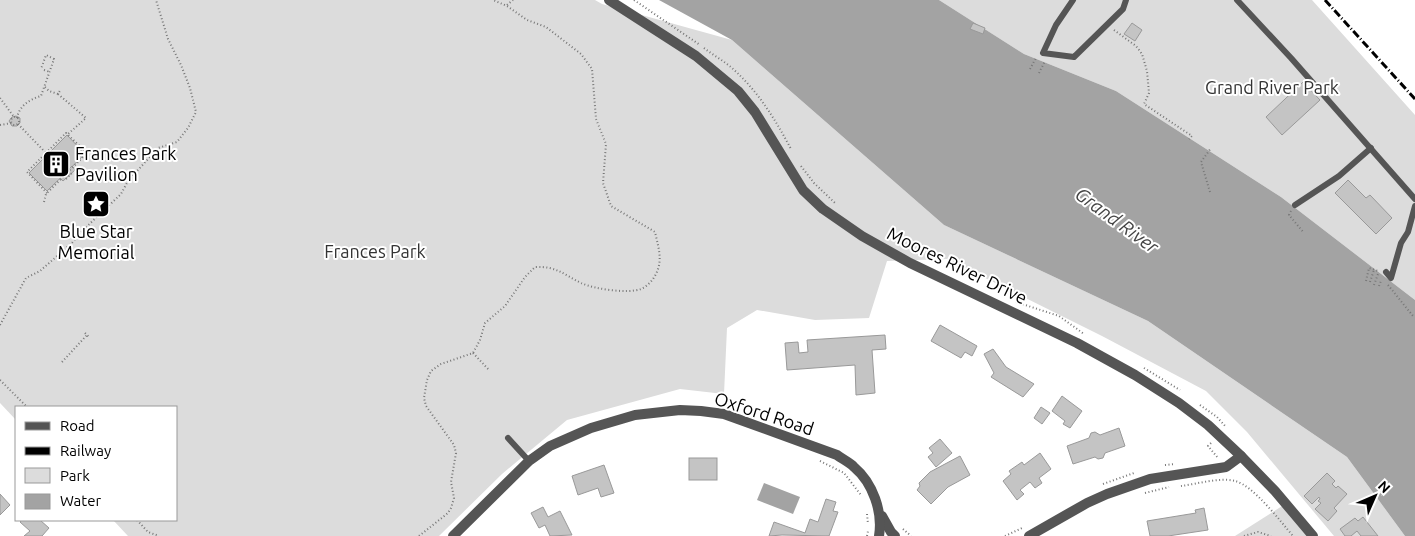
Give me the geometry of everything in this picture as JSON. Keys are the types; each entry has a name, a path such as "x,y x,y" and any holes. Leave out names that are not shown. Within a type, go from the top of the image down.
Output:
{"street":[{"name":"Moores River Drive","path":"609,0 696,56 738,91 755,112 803,190 823,209 862,236 910,263 1077,343 1135,375 1179,403 1219,435 1241,456 1276,491 1313,536"},
{"name":"Oxford Road","path":"453,536 529,461 550,446 570,436 612,421 680,410 724,414 837,455 854,466 871,490 881,523 879,536"},
{"path":"1029,536 1107,494 1150,480 1226,467 1241,456"},
{"name":"Oxford Road","path":"878,509 895,536"}],"lane":[{"path":"1073,0 1056,25 1043,55 1074,56 1124,9 1126,0"},
{"path":"1237,0 1415,199"},
{"path":"1295,205 1340,176 1371,148"},
{"path":"1385,274 1408,232 1415,206"},
{"path":"508,438 529,461"}],"path":[{"path":"0,325 26,278 40,271 72,244 121,194 128,181 158,148 177,142 188,128 196,112 190,88 168,39 156,0"},
{"path":"419,536 448,513 454,498 451,482 456,453 449,437 426,406 424,398 427,380 431,371 441,364 473,353 480,340 485,323 505,306 525,277 535,268 552,268 582,283 597,288 615,291 640,290 649,284 658,271 661,256 654,232 611,206 603,183 606,144 596,119 592,69 581,54 546,27 527,20 507,6 493,0"},
{"path":"507,6 513,0"},
{"path":"634,0 732,68 758,94 778,124 792,150"},
{"path":"1108,25 1136,46 1142,54 1147,71 1149,93 1144,104 1192,136 1189,139"},
{"path":"1030,69 1043,55"},
{"path":"1039,73 1043,55"},
{"path":"12,123 11,121 16,118 18,112 25,104 41,96 45,87 50,72 54,59 46,56 42,70 50,72"},
{"path":"45,87 49,91 58,94 86,118 68,135 66,133 27,172 47,193"},
{"path":"58,94 61,89"},
{"path":"0,98 16,118 19,119 18,124"},
{"path":"0,125 18,124 46,153"},
{"path":"44,202 47,193 87,153 68,135"},
{"path":"1210,192 1201,162 1211,148"},
{"path":"796,159 814,183 838,207"},
{"path":"66,179 73,172"},
{"path":"1295,205 1289,215 1304,233"},
{"path":"1366,281 1369,268 1385,274"},
{"path":"1370,282 1374,270"},
{"path":"1374,285 1385,274"},
{"path":"1385,274 1388,286 1413,316"},
{"path":"1013,300 1059,316 1089,337"},
{"path":"62,362 87,335"},
{"path":"473,353 489,370"},
{"path":"1138,365 1162,378 1185,394"},
{"path":"0,380 27,406"},
{"path":"1193,400 1227,426 1208,446 1219,459"},
{"path":"820,461 844,473 853,482 862,496"},
{"path":"1181,486 1226,480 1237,481 1249,488 1293,536"},
{"path":"1140,494 1172,487"},
{"path":"867,510 869,527 867,536"},
{"path":"137,521 148,532 159,536"},
{"path":"1244,536 1258,532 1271,536"}],"green space":[{"name":"Frances Park","path":"0,0 595,0 602,4 732,40 944,225 1148,321 1347,457 1405,536 1334,536 1247,432 1206,391 1102,336 947,259 887,261 869,318 815,320 757,310 727,328 724,394 680,389 567,420 502,474 439,536 128,536 114,521 178,521 178,406 15,406 15,419 0,403"},
{"name":"Grand River Park","path":"939,0 1312,0 1415,115 1415,300 1281,197 1116,91 1024,54"},
{"path":"1290,501 1315,536 1235,536"}],"water":[{"name":"Grand River","path":"659,0 939,0 1024,54 1116,91 1281,197 1415,300 1415,536 1405,536 1347,457 1148,321 944,225 732,40"},
{"path":"764,483 800,497 793,514 757,500"}],"building":[{"path":"973,23 985,28 983,34 970,29"},
{"path":"1132,23 1142,30 1135,41 1124,34"},
{"path":"1303,82 1320,100 1282,135 1266,117"},
{"path":"12,117 20,118 20,123 17,126 12,126 9,121"},
{"name":"Frances Park Pavilion","path":"67,135 85,154 47,191 29,173"},
{"path":"72,166 75,170 63,181 60,178"},
{"path":"1348,180 1366,198 1370,195 1392,218 1376,234 1335,193"},
{"path":"940,325 977,346 972,356 965,352 961,358 931,341"},
{"path":"885,335 886,349 872,350 875,393 856,395 855,365 787,370 785,343 798,342 799,353 808,352 807,340"},
{"path":"993,349 1006,367 1034,384 1023,397 991,377 994,373 984,354"},
{"path":"1062,396 1082,411 1070,428 1063,424 1065,421 1052,411"},
{"path":"1041,407 1050,413 1042,424 1034,418"},
{"path":"1119,428 1125,446 1105,453 1103,458 1098,459 1095,457 1073,464 1067,446 1089,438 1091,433 1095,432 1100,435"},
{"path":"940,439 952,453 936,467 928,457 933,453 929,448"},
{"path":"1040,453 1051,469 1039,478 1042,483 1035,488 1030,482 1020,490 1024,494 1017,500 1003,481 1011,474 1009,471 1022,462 1024,465"},
{"path":"960,456 970,475 948,487 931,504 917,490 920,486 919,483 930,472"},
{"path":"689,458 717,458 717,480 689,480"},
{"path":"604,465 614,493 601,497 598,488 578,495 572,476"},
{"path":"1327,473 1335,481 1332,484 1336,488 1338,486 1347,494 1334,508 1337,511 1328,521 1315,509 1321,503 1318,501 1319,497 1312,504 1304,496"},
{"path":"0,494 10,505 0,515"},
{"path":"826,499 836,502 833,511 838,512 829,536 769,536 774,522 805,533 810,519 818,522"},
{"path":"543,507 548,517 560,511 572,535 550,536 545,525 539,528 531,513"},
{"path":"1204,508 1208,530 1168,536 1150,536 1147,521 1196,513 1195,510"},
{"path":"1363,517 1378,536 1361,536 1357,531 1351,536 1345,536 1340,529 1355,518 1358,521"},
{"path":"41,521 49,528 42,536 24,536 30,531 20,522"}],"railway":[{"path":"1325,0 1415,99"}],"place":[{"name":"Frances Park Pavilion","path":"56,164"},
{"name":"Blue Star Memorial","path":"96,204"}]}
